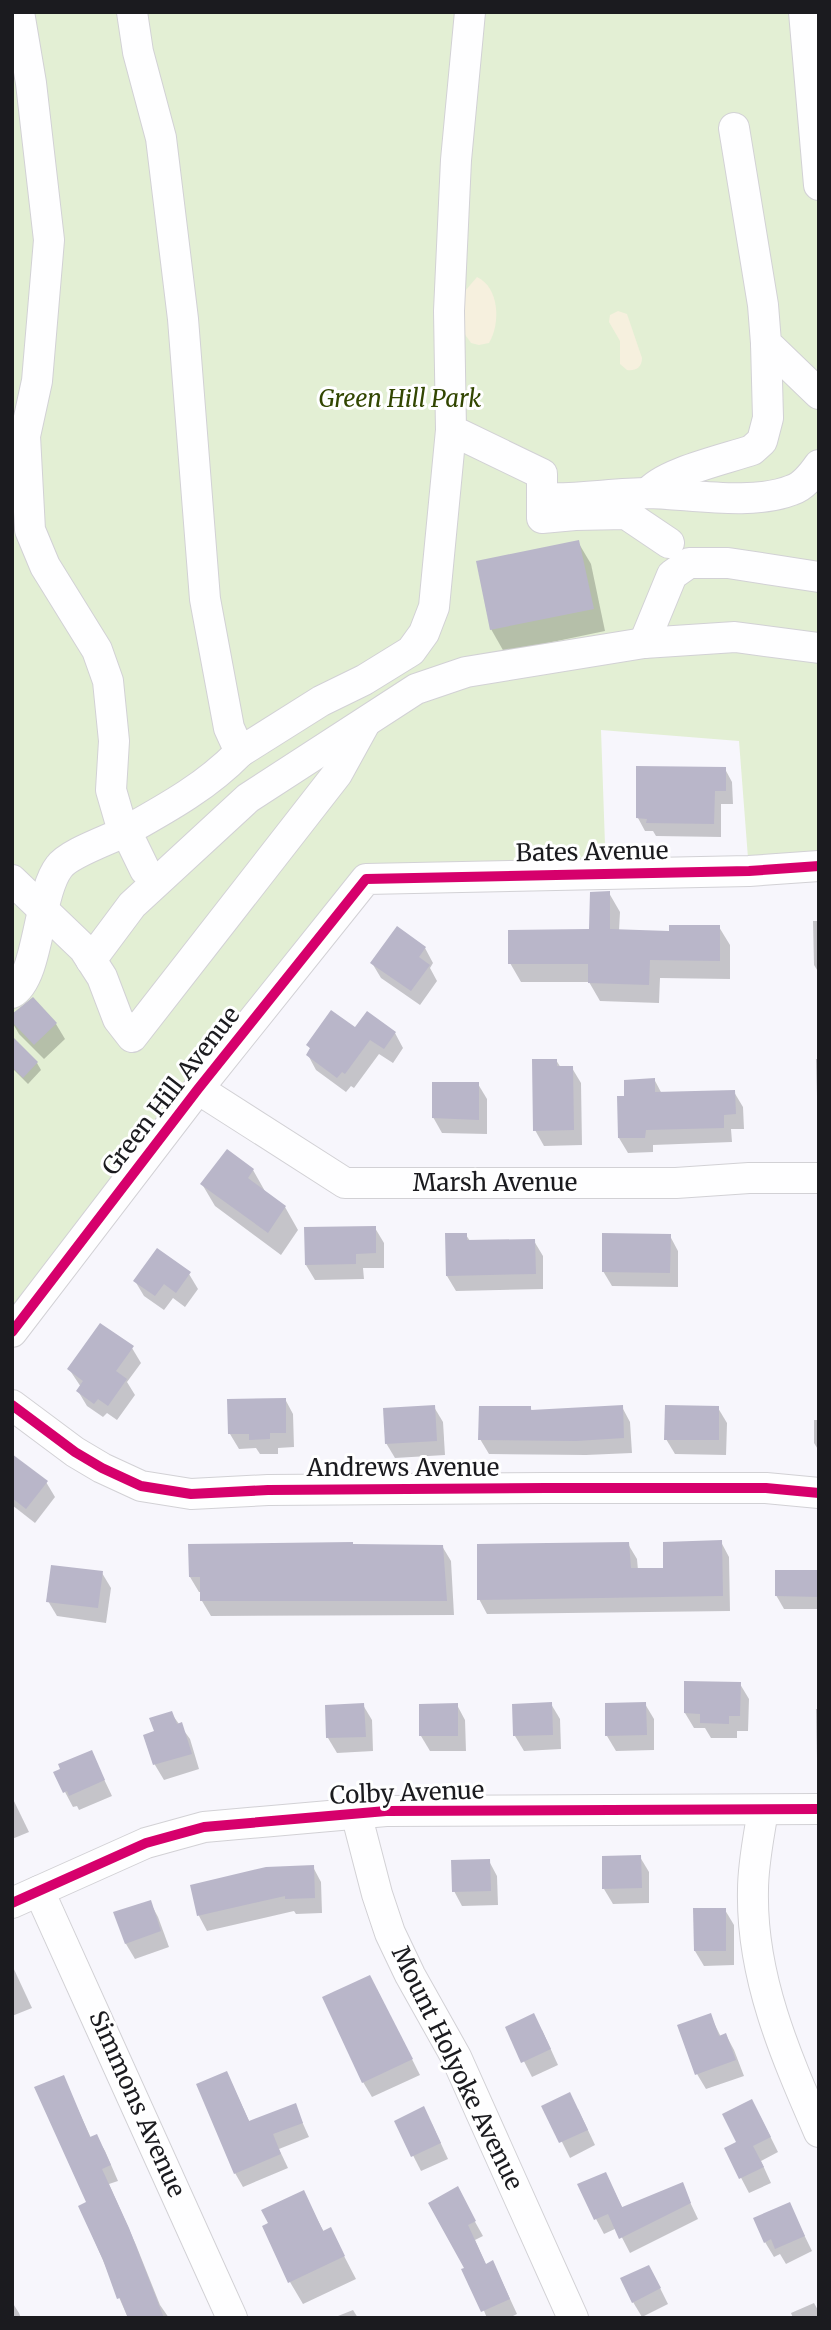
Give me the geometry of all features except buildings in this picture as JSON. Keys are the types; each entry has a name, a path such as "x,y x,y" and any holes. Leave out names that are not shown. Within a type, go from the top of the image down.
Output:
{"street":[{"path":"19,12 31,83 49,240 39,368 25,436 30,530 45,566 97,650 108,681 114,741 111,790 120,821 145,870"},
{"path":"132,12 138,52 161,138 183,319 205,599 229,729 240,752"},
{"path":"12,993 19,989 29,966 58,867 67,859 126,831 187,797 222,771 240,752 321,701 365,680 411,651 424,633 434,607 452,430 449,311 456,160 470,12"},
{"path":"804,12 819,185"},
{"path":"648,494 653,486 671,477 752,450 762,441 768,418 763,305 734,128"},
{"path":"766,343 819,394"},
{"path":"452,430 542,474 542,519 626,514 670,543"},
{"path":"542,498 575,500 648,494 720,498 772,496 799,486 819,465"},
{"path":"643,643 671,575 689,563 728,563 819,577"},
{"path":"92,960 132,905 248,798 416,689 466,672 643,643 735,637 819,648"},
{"path":"12,880 84,949 102,977 118,1018 132,1037 337,774 366,721"},
{"name":"Bates Avenue","path":"366,878 749,871 819,866"},
{"name":"Green Hill Avenue","path":"12,1332 198,1089 366,878"},
{"name":"Marsh Avenue","path":"198,1089 345,1183 677,1183 749,1178 819,1178"},
{"name":"Andrews Avenue","path":"12,1405 75,1452 102,1468 141,1486 191,1494 268,1490 546,1488 766,1488 819,1493"},
{"name":"Colby Avenue","path":"12,1903 146,1843 204,1827 396,1811 819,1809"},
{"path":"763,1810 753,1890 757,1949 777,2035 819,2132"},
{"name":"Mount Holyoke Avenue","path":"356,1813 390,1933 456,2057 573,2318"},
{"name":"Simmons Avenue","path":"39,1891 232,2318"}],"green space":[{"name":"Green Hill Park","path":"12,12 819,12 819,866 749,871 739,741 601,730 606,873 366,879 12,1333"}],"sand":[{"path":"477,277 490,289 496,306 493,335 489,343 479,345 471,343 461,329 465,291"},
{"path":"618,311 627,314 642,358 641,364 635,369 627,370 620,364 620,341 609,322 610,315"}],"cycle path":[{"path":"12,1332 198,1089 366,879 749,871 819,866"},
{"path":"12,1405 75,1452 102,1468 141,1486 191,1494 268,1490 546,1488 766,1488 819,1493"},
{"path":"12,1903 146,1843 204,1827 386,1811 819,1809"}]}
